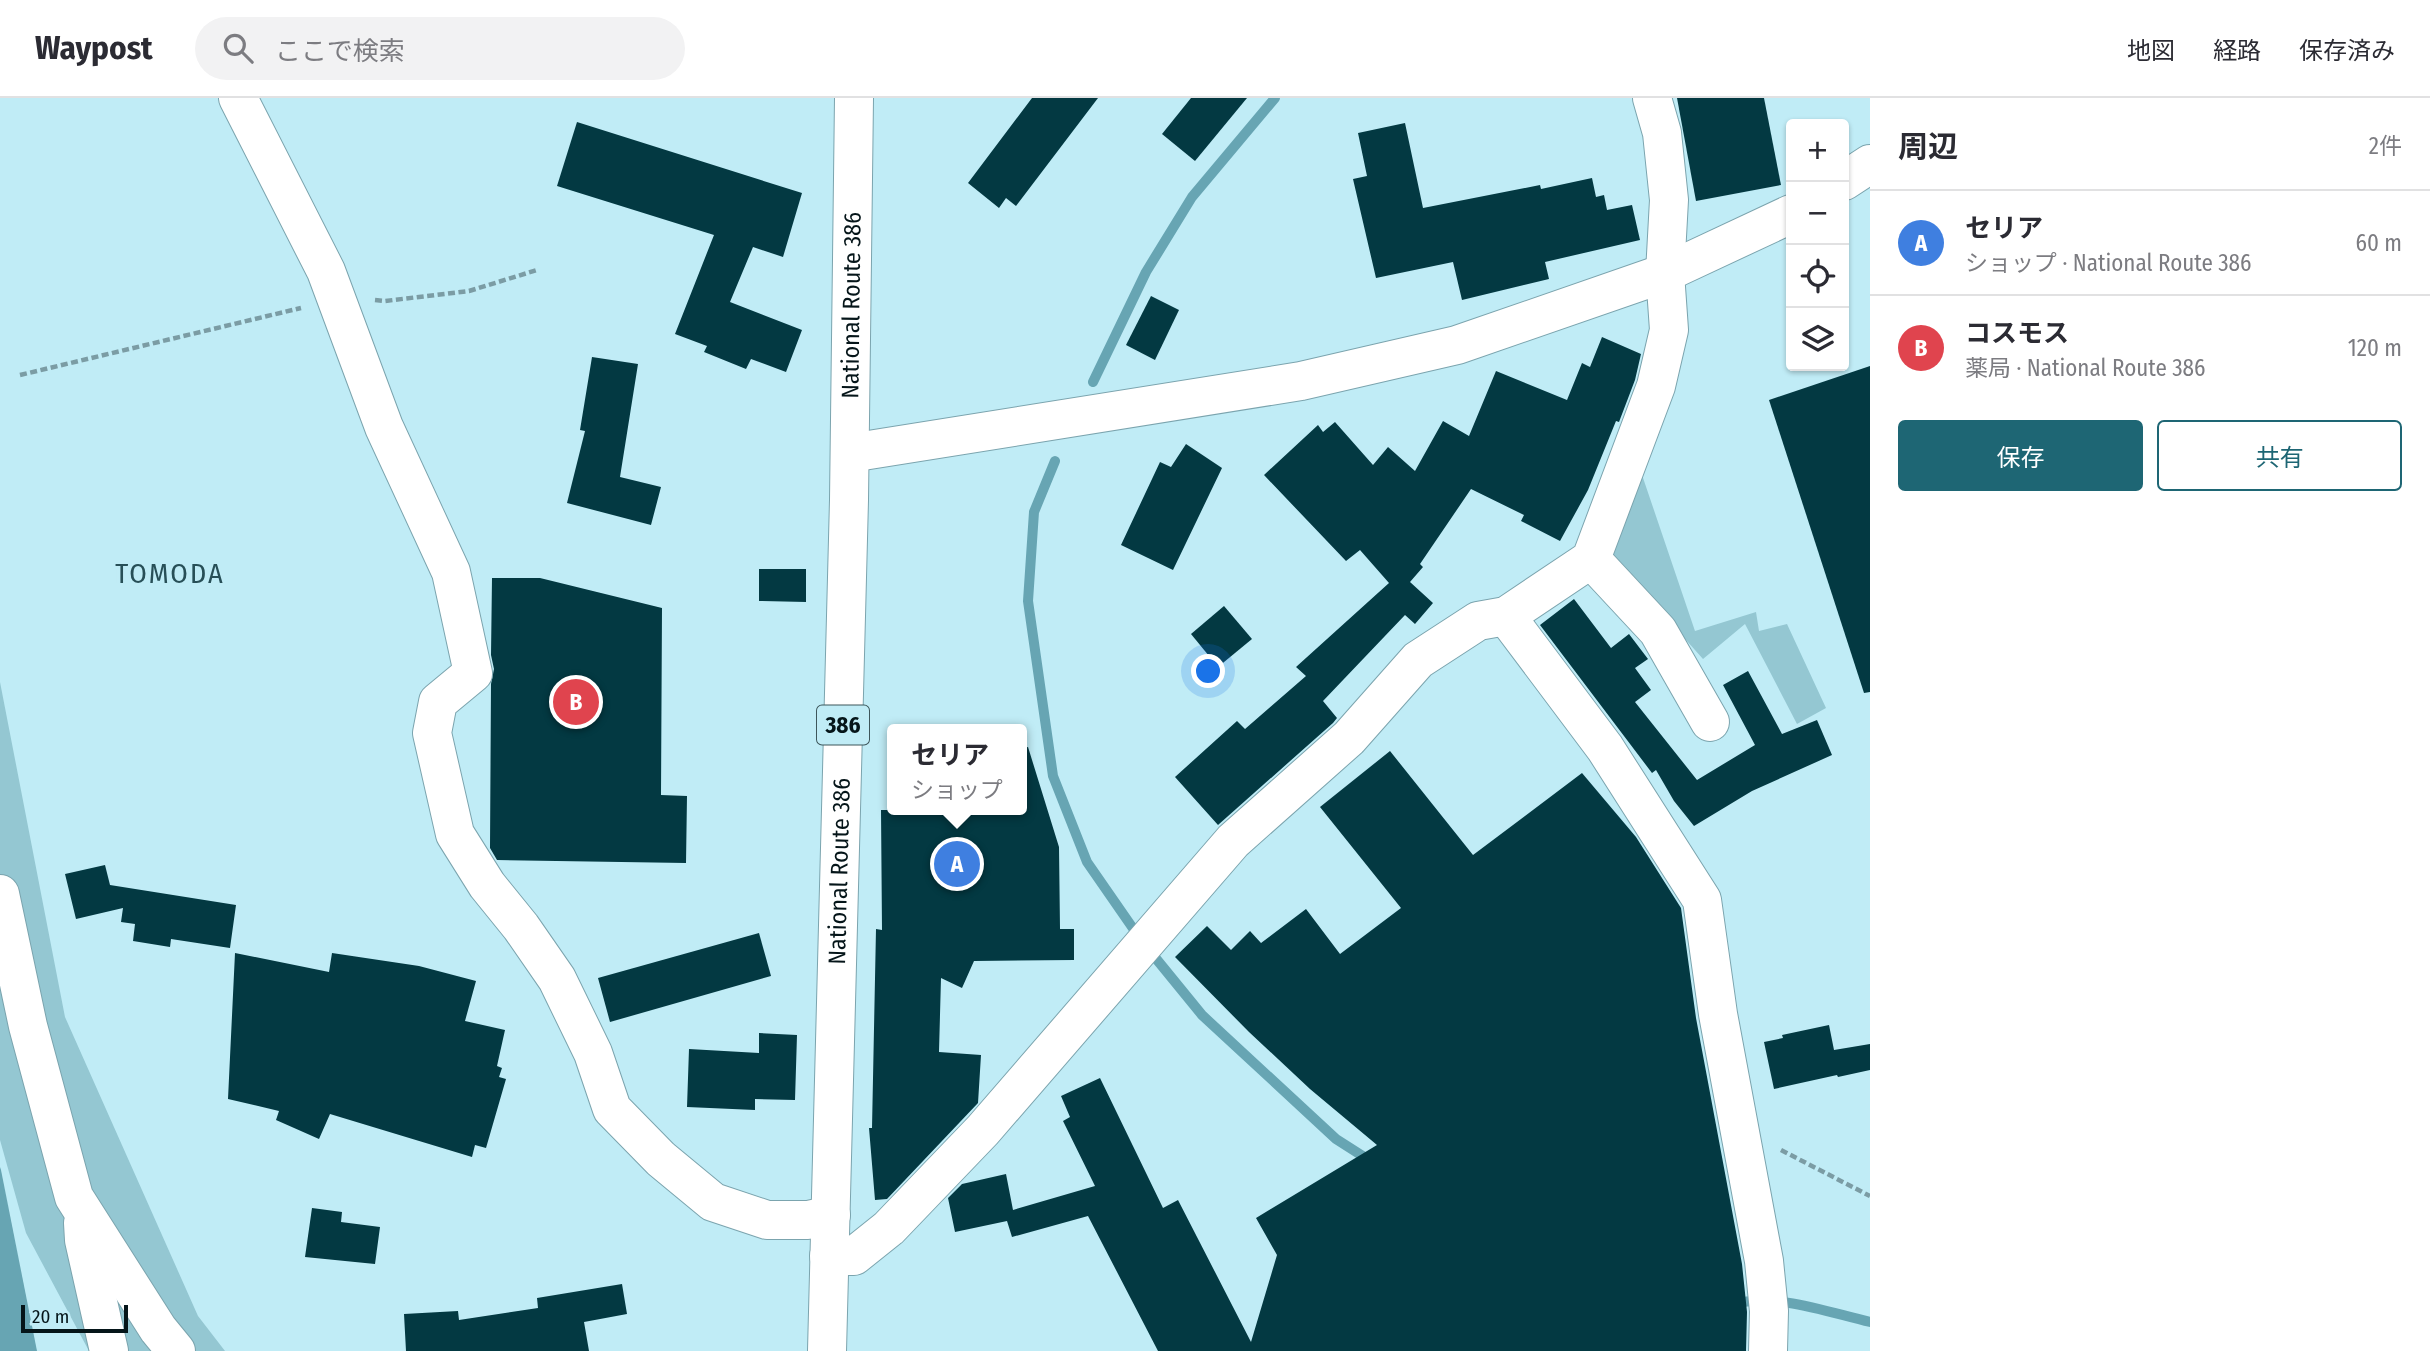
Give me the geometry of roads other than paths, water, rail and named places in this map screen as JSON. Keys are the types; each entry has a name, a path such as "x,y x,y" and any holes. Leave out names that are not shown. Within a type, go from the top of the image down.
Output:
{"main road":[{"path":"238,98 326,271 384,427 451,572 473,673 438,702 432,733 455,834 487,885 521,927 557,979 593,1053 612,1109 662,1159 713,1202 767,1220 808,1220 831,1216"},
{"name":"National Route 386","path":"827,1351 850,453 854,98"},
{"path":"829,1256 854,1256 889,1228 983,1130 1233,841 1349,738 1418,660 1478,621 1506,616 1591,559 1656,386 1668,330 1665,273 1669,200 1662,133 1652,98"},
{"path":"1849,178 1870,164"},
{"path":"850,453 1301,381 1457,345 1665,273 1786,216"},
{"path":"1591,559 1658,631 1710,722"},
{"path":"1506,616 1605,748 1702,900 1717,1014 1769,1303 1768,1351"},
{"path":"0,894 28,1026 74,1197 158,1329 176,1351"},
{"path":"81,1208 84,1240 109,1351"}],"waterway":[{"path":"1093,382 1146,272 1192,197 1275,98"},
{"path":"1055,461 1034,512 1028,601 1053,776 1087,862 1139,937"},
{"path":"1149,950 1202,1015 1336,1139 1372,1162"},
{"path":"1733,1304 1750,1301 1784,1302 1870,1322"}],"place":[{"name":"コスモス","path":"576,702"},
{"name":"セリア","path":"957,864"}],"district":[{"name":"TOMODA","path":"170,573"}]}
